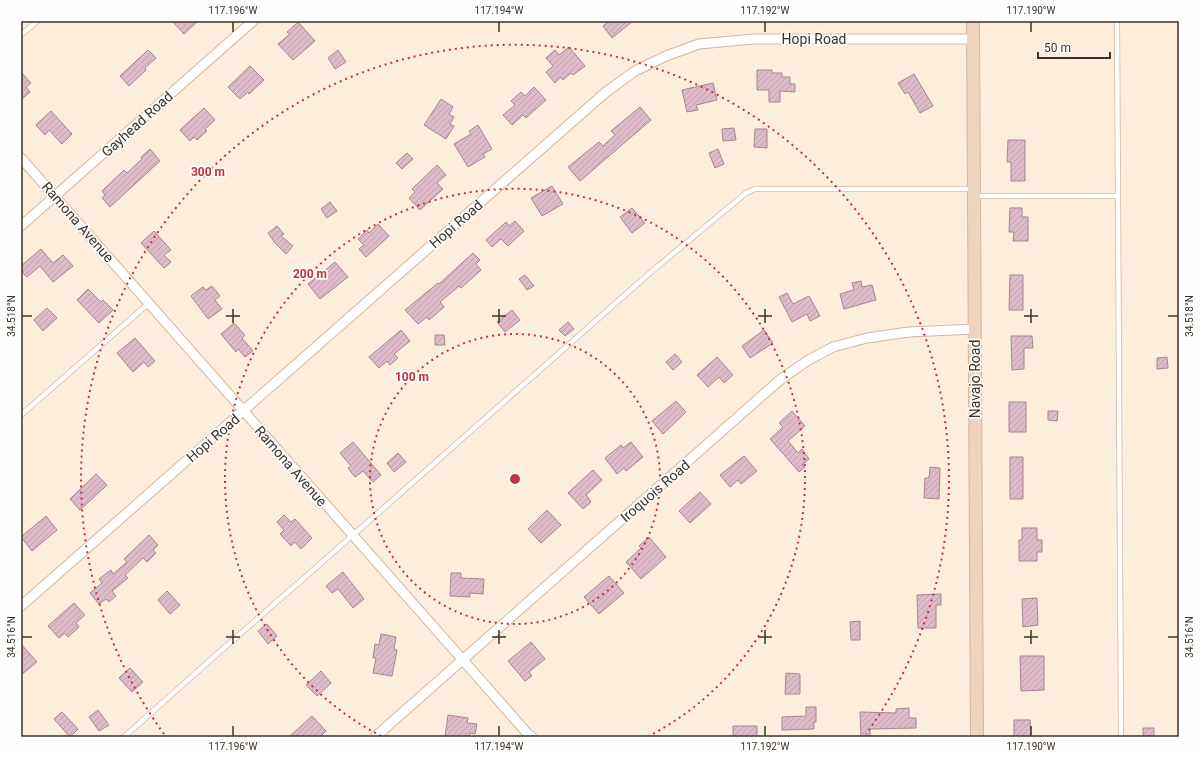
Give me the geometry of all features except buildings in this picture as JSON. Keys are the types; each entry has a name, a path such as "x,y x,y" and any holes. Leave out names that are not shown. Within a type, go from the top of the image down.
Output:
{"main road":[{"name":"Navajo Road","path":"973,21 977,737"}],"street":[{"name":"Gayhead Road","path":"21,226 253,21"},
{"name":"Hopi Road","path":"21,606 606,92 635,71 666,56 700,44 754,39 973,39"},
{"name":"Ramona Avenue","path":"21,158 352,536 532,737"},
{"name":"Iroquois Road","path":"375,737 781,379 807,361 833,347 867,338 909,332 975,330"}],"lane":[{"path":"21,35 37,21"},
{"path":"1117,21 1120,737"},
{"path":"124,737 651,272 746,193 756,189 1117,196"},
{"path":"21,415 149,303"}]}
